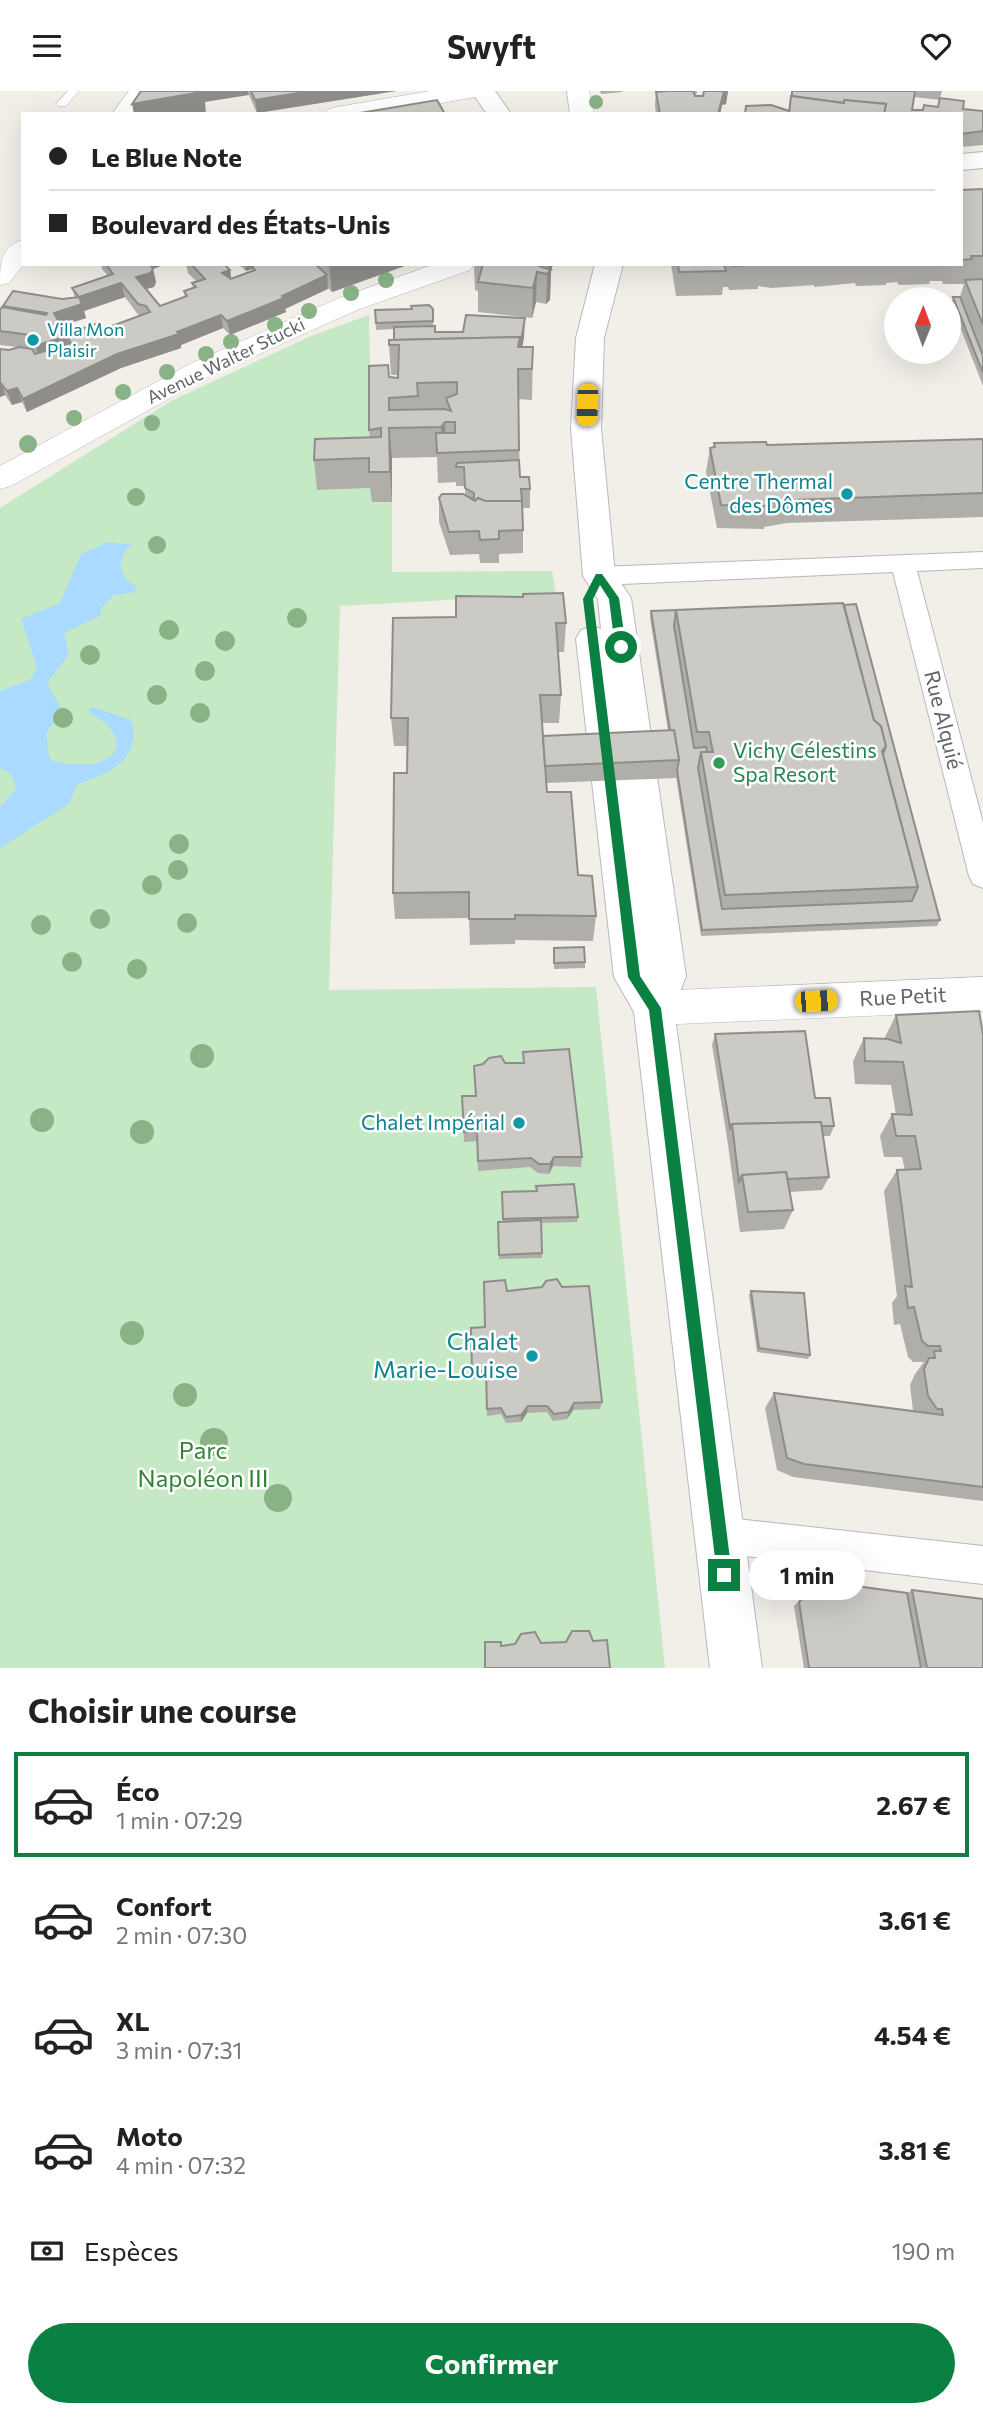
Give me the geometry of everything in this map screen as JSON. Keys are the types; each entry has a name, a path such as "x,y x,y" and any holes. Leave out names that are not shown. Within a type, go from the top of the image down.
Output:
{"main road":[{"path":"483,91 498,112"},
{"path":"963,162 983,160"},
{"path":"608,267 590,338 586,428 599,576 588,599 634,977 654,1008 736,1668"}],"street":[{"path":"125,112 141,91"},
{"path":"578,91 582,112"},
{"path":"352,112 464,97"},
{"path":"0,277 21,251"},
{"name":"Avenue Walter Stucki","path":"0,479 202,369 348,304 455,266"},
{"path":"599,576 983,561"},
{"name":"Rue Alquié","path":"903,564 983,876"},
{"name":"Rue Petit","path":"654,1008 983,994"},
{"path":"719,1535 983,1565"}],"lane":[{"path":"62,104 74,91"}],"green space":[{"name":"Parc Napoléon III","path":"369,315 372,459 318,490 372,488 372,502 392,502 392,572 552,571 556,594 340,606 329,990 596,987 665,1668 0,1668 0,508 171,401 311,336"}],"water":[{"path":"108,542 133,545 125,551 120,566 126,580 136,586 136,592 114,595 102,607 100,616 64,633 69,655 47,683 62,710 69,711 65,720 53,723 46,734 50,760 87,764 109,757 117,744 105,723 89,713 90,708 97,708 131,720 132,745 127,755 111,770 77,784 69,804 0,848 0,807 16,789 11,775 0,768 0,691 30,680 37,667 21,619 60,603 81,554"}],"building":[{"path":"141,91 202,91 202,92 132,104"},
{"path":"251,91 311,91 255,100"},
{"path":"693,91 695,96 703,96 704,91 724,91 719,112 660,112 656,92"},
{"path":"792,91 915,91 912,110 923,110 924,105 938,107 940,98 964,101 963,109 983,111 983,131 963,134 963,112 884,112 886,104 844,100 844,103 792,96"},
{"path":"791,96 844,103 844,100 886,104 884,112 789,112"},
{"path":"437,100 444,112 366,112"},
{"path":"771,105 789,111 745,112 746,106"},
{"path":"983,189 983,256 971,256 972,259 963,260 963,190"},
{"path":"107,266 151,266 151,273 136,277 160,306 187,296 184,291 196,287 192,283 205,279 193,266 226,266 230,270 222,273 231,279 255,270 252,266 317,266 327,275 282,296 284,298 227,321 221,315 177,332 179,334 117,354 23,399 17,388 7,391 0,382 0,349 19,347 32,349 35,354 71,343 68,338 82,333 80,330 84,328 96,324 101,330 150,312 146,306 138,304 121,283 79,297 72,288 113,274"},
{"path":"482,266 539,266 551,270 547,274 537,272 533,288 478,282"},
{"path":"678,266 725,266 726,271 679,272"},
{"path":"983,279 983,325 965,280"},
{"path":"13,291 62,299 79,297 82,304 54,313 67,336 35,346 30,335 0,331 2,307 46,315 47,313 3,306"},
{"path":"961,300 983,356 983,373 961,317"},
{"path":"429,305 433,309 433,321 376,323 375,310 412,309 411,306"},
{"path":"466,315 525,318 520,347 520,337 394,340 394,327 435,326 435,332 463,332"},
{"path":"520,337 518,347 533,347 532,369 518,369 519,450 437,453 436,433 455,433 455,422 445,422 441,427 389,428 390,472 369,472 369,458 314,460 315,439 381,437 381,428 369,430 369,366 388,365 389,377 398,378 399,345 389,345 389,340","holes":["457,382 457,394 446,398 451,411 389,410 389,398 418,396 417,383"]},
{"path":"983,439 983,493 793,500 768,503 769,506 721,505 710,448 715,447 714,443 766,442 767,445"},
{"path":"519,460 520,477 529,477 530,489 521,489 522,501 485,501 478,498 475,501 470,498 474,498 474,493 465,488 464,467 456,467 457,463"},
{"path":"442,494 463,494 475,501 478,498 485,501 522,501 523,530 499,531 499,539 480,540 479,531 449,532 439,498"},
{"path":"563,593 566,623 556,623 561,695 540,695 547,792 571,792 578,875 592,876 596,916 515,915 515,919 469,919 469,892 393,893 394,773 407,773 408,718 391,718 393,618 456,617 456,596 523,597 523,594"},
{"path":"843,603 874,720 881,726 886,746 882,751 918,887 725,895 701,752 713,752 709,732 697,732 676,610"},
{"path":"856,604 940,920 702,930 677,770 679,760 674,730 670,730 651,611 676,610 674,626 694,748 706,747 707,752 701,752 698,768 722,909 912,901 918,887 883,754 886,746 881,726 874,720 844,605"},
{"path":"674,730 679,760 545,766 543,736"},
{"path":"584,947 585,962 554,963 554,948"},
{"path":"979,1011 983,1035 983,1487 804,1464 787,1458 774,1393 943,1415 942,1409 937,1409 928,1396 924,1369 929,1358 935,1358 934,1351 941,1351 940,1346 928,1346 922,1341 914,1307 908,1308 905,1286 912,1287 897,1170 921,1169 915,1136 896,1136 892,1114 912,1115 903,1062 865,1061 864,1038 888,1039 901,1043 896,1015"},
{"path":"805,1031 815,1098 830,1098 834,1126 821,1126 821,1122 732,1124 730,1128 715,1034"},
{"name":"Chalet Impérial","path":"569,1049 582,1157 554,1157 550,1164 539,1164 531,1158 478,1161 477,1131 464,1132 462,1096 476,1096 474,1066 483,1064 489,1058 501,1056 505,1063 524,1063 523,1052"},
{"path":"821,1122 829,1177 788,1179 786,1172 742,1175 739,1182 732,1124"},
{"path":"786,1172 793,1210 748,1212 742,1175"},
{"path":"574,1184 578,1217 503,1219 502,1192 537,1191 536,1186"},
{"path":"541,1220 542,1253 499,1255 498,1222"},
{"name":"Chalet Marie-Louise","path":"557,1279 562,1287 589,1286 602,1402 574,1403 569,1412 554,1414 547,1406 528,1406 521,1415 506,1417 501,1408 487,1409 486,1370 472,1371 471,1328 485,1327 484,1282 505,1280 507,1291 542,1287 546,1281"},
{"path":"751,1291 804,1293 810,1355 759,1348"},
{"path":"819,1581 907,1593 921,1668 809,1668 799,1602"},
{"path":"912,1590 983,1599 983,1668 927,1668"},
{"path":"572,1631 589,1631 593,1641 607,1640 610,1668 485,1668 485,1642 501,1642 501,1646 515,1644 521,1634 535,1632 541,1643 566,1642"}],"place":[{"name":"Villa Mon Plaisir","path":"33,340"},
{"name":"Centre Thermal des Dômes","path":"847,494"},
{"name":"Vichy Célestins Spa Resort","path":"719,763"},
{"name":"Chalet Impérial","path":"519,1123"},
{"name":"Chalet Marie-Louise","path":"532,1356"}],"route":[{"path":"621,647 614,598 599,576 588,599 634,977 654,1008 724,1575"}]}
